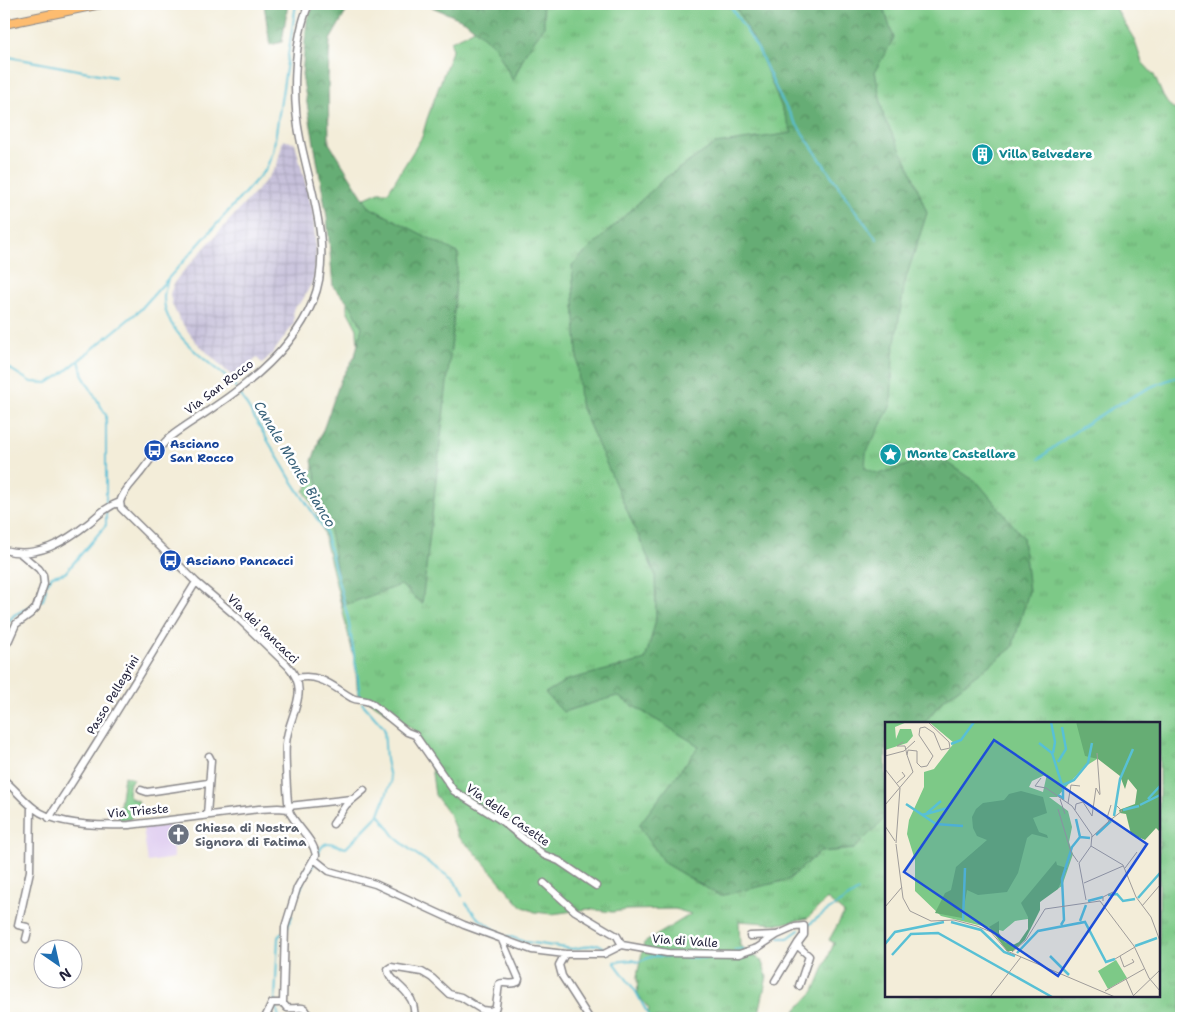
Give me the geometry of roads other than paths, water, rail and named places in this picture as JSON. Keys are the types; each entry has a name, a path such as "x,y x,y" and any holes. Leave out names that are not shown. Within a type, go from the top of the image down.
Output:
{"main road":[{"path":"4,24 101,4"}],"street":[{"name":"Via San Rocco","path":"120,502 134,480 168,439 242,387 275,356 308,312 317,287 320,258 319,219 300,138 295,100 300,41 304,16 309,4"},
{"path":"4,550 20,553 40,551 59,543 77,532 110,506 120,502"},
{"name":"Via dei Pancacci","path":"120,502 121,508 139,527 252,632 297,678 299,694 286,744 289,808"},
{"path":"8,642 16,624 36,608 44,584 43,575 39,569 20,553"},
{"name":"Passo Pellegrini","path":"49,818 91,754 196,582"},
{"name":"Via delle Casette","path":"297,678 317,677 357,700 371,703 407,732 415,735 454,791 498,819 544,855 559,861 596,886"},
{"path":"207,815 209,756"},
{"name":"Via Trieste","path":"4,780 31,806 49,818 115,826 259,809 289,808 352,799"},
{"path":"141,790 147,792 208,783"},
{"path":"333,824 342,809 364,790"},
{"path":"26,939 27,927 18,925 30,871 31,806"},
{"path":"282,1003 285,930 296,888 316,861 314,848 289,808"},
{"path":"316,861 334,873 397,892 464,925 532,950 565,954 604,954 622,945 618,936 575,910 544,883"},
{"name":"Via di Valle","path":"622,945 667,953 739,954 751,951 777,935 795,927 804,926 804,935 798,943"},
{"path":"750,936 777,935"},
{"path":"415,1018 414,1004 408,994 389,975 388,969 391,967 422,972 432,978 449,994 461,998 482,1010 490,1011 495,1009 496,1006 499,984 502,982 515,984 519,979 502,940"},
{"path":"775,981 798,943"},
{"path":"798,943 799,947 809,956 799,986"},
{"path":"565,954 560,961 559,968 562,976 589,1018"},
{"path":"265,1018 272,1003 282,1003 287,1008 304,1008 307,1010 309,1018"}],"waterway":[{"path":"4,365 31,382 48,383 62,374 140,310 266,169 273,152 296,4"},
{"path":"729,4 758,49 779,95 793,119 854,209 877,239"},
{"path":"4,56 115,77"},
{"name":"Canale Monte Bianco","path":"168,278 164,297 166,310 171,322 188,344 231,381 236,388"},
{"path":"79,360 83,376 106,415 106,506"},
{"path":"1039,459 1080,428 1108,410 1153,386 1181,375"},
{"name":"Canale Monte Bianco","path":"239,392 290,478 325,531 348,618 360,698"},
{"path":"47,584 52,576 65,573 106,525 106,511"},
{"path":"40,601 43,600 46,588"},
{"path":"4,627 14,615 36,604"},
{"name":"Canale Monte Bianco","path":"318,854 327,843 346,848 379,814 391,782 386,760 384,728 362,703"},
{"path":"379,814 396,838 455,881 462,896"},
{"name":"Canale Monte Bianco","path":"309,872 314,864"},
{"name":"Canale Monte Bianco","path":"297,897 303,883"},
{"path":"807,926 858,891"},
{"path":"466,903 477,917 500,933"},
{"name":"Canale Monte Bianco","path":"287,927 292,916"},
{"path":"779,938 788,938 799,930"},
{"name":"Canale Monte Bianco","path":"275,1001 278,937 282,933"},
{"path":"508,936 526,942 573,949 598,944 604,948"},
{"path":"734,950 744,949"},
{"path":"614,962 632,960 638,962 653,956 728,959"},
{"path":"614,962 636,992 650,1018"},
{"name":"Canale Monte Bianco","path":"276,1006 279,1018"}],"place":[{"name":"Villa Belvedere","path":"983,154"},
{"name":"Asciano San Rocco","path":"154,451"},
{"name":"Monte Castellare","path":"891,454"},
{"name":"Asciano Pancacci","path":"170,561"},
{"name":"Chiesa di Nostra Signora di Fatima","path":"179,835"}]}
